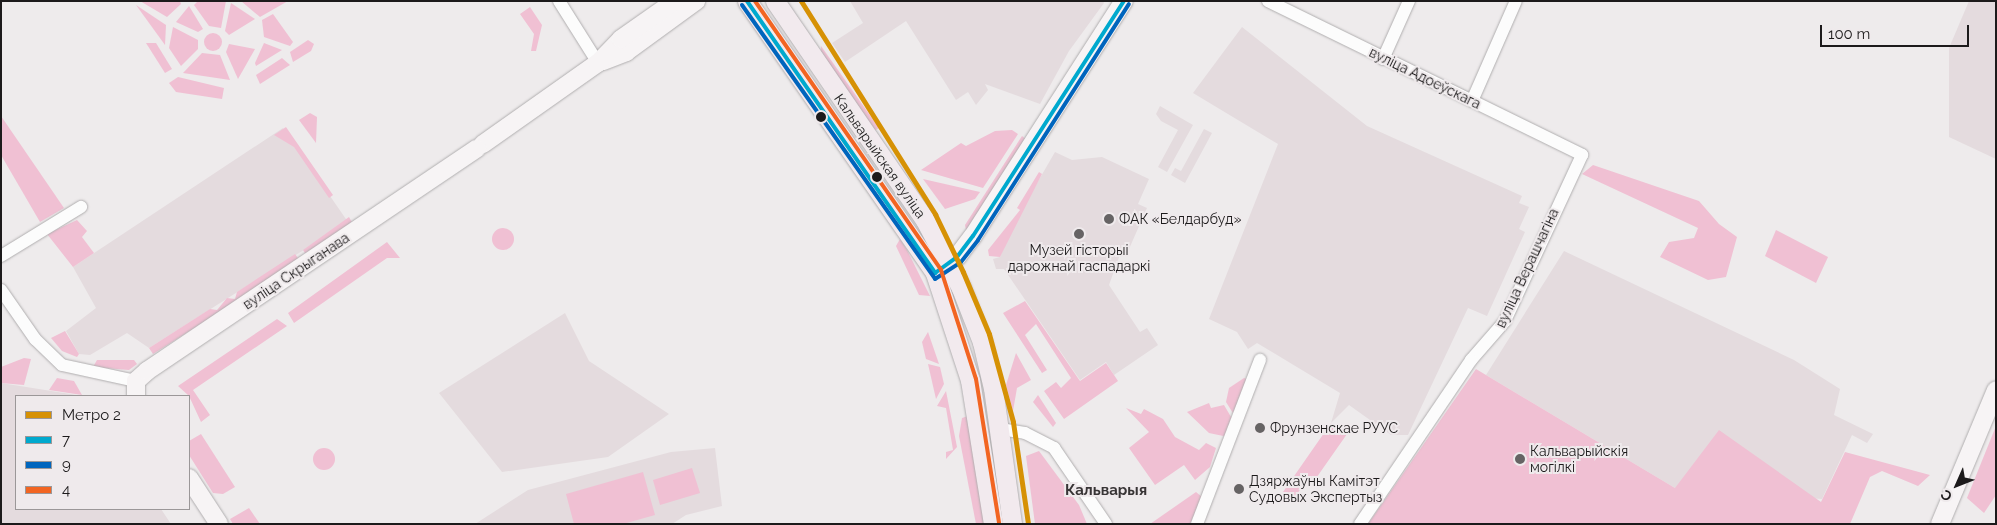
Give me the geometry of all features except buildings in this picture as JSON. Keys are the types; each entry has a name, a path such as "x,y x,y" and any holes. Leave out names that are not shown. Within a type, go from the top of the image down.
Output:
{"main road":[{"name":"Кальварыйская вуліца","path":"747,1 942,268 982,342 1000,430 1012,524"},
{"name":"Кальварыйская вуліца","path":"775,1 925,220 942,268 970,380 993,524"},
{"path":"980,434 1000,430"}],"street":[{"path":"558,1 598,63"},
{"name":"вуліца Скрыганава","path":"1,290 34,339 62,365 136,389 598,63 621,39 675,1"},
{"name":"вуліца Скрыганава","path":"598,63 626,52 696,1"},
{"path":"942,268 976,231 1124,1"},
{"name":"вуліца Адоеўскага","path":"1268,1 1383,59 1582,154"},
{"path":"1383,59 1409,1"},
{"path":"1472,101 1516,1"},
{"name":"вуліца Верашчагіна","path":"1360,524 1461,373 1505,321 1582,154"},
{"path":"1,256 81,207"},
{"path":"1197,524 1260,360"},
{"path":"1940,524 1996,390"},
{"path":"1000,430 1026,433 1054,448 1106,524"},
{"path":"190,480 219,524"}],"shaded area":[{"path":"140,1 180,1 181,4 167,17"},
{"path":"198,1 226,1 221,28 209,26 194,5"},
{"path":"241,1 288,1 260,17"},
{"path":"850,1 1103,1 1104,3 1069,51 1040,104 985,84 988,90 976,105 968,92 956,100 906,21 845,62 832,43 863,23"},
{"path":"1969,1 1996,2 1996,159 1949,137 1949,48"},
{"path":"231,3 255,19 229,35 225,31"},
{"path":"136,5 166,25 165,45"},
{"path":"189,6 203,29 198,32 176,22"},
{"path":"530,7 542,25 536,51 531,51 534,34 520,14"},
{"path":"273,14 293,42 290,46 264,37 262,20"},
{"path":"173,27 198,40 198,49 181,66 169,48"},
{"path":"1242,27 1367,126 1522,196 1519,203 1529,207 1519,229 1525,232 1487,316 1468,308 1408,435 1391,435 1349,405 1331,423 1340,393 1257,343 1248,349 1237,332 1209,319 1278,144 1193,93"},
{"path":"213,33 220,35 222,42 220,49 213,51 206,49 204,42 206,35"},
{"path":"308,40 314,44 311,51 293,62 290,52"},
{"path":"146,43 156,43 172,69 165,73"},
{"path":"264,43 282,50 256,66 255,63"},
{"path":"229,44 255,49 238,79 226,52"},
{"path":"821,46 879,128 874,131 821,54"},
{"path":"202,53 220,55 230,80 183,73"},
{"path":"282,58 290,65 260,84 256,75"},
{"path":"178,77 224,88 222,99 176,92 169,83"},
{"path":"1160,106 1193,125 1167,172 1158,167 1178,130 1161,121 1156,114"},
{"path":"310,113 317,117 316,143 299,120"},
{"path":"1,116 64,208 40,222 1,155"},
{"path":"286,127 333,195 329,198 294,147 274,135"},
{"path":"283,128 348,222 149,348 127,333 90,355 79,354 66,331 96,308 73,267"},
{"path":"1204,129 1212,133 1185,183 1171,175 1175,168 1181,171"},
{"path":"1012,130 1018,134 983,188 921,170 961,143 966,146 995,131"},
{"path":"1022,136 1027,140 966,230 965,225"},
{"path":"1055,152 1072,160 1102,157 1149,179 1138,204 1147,208 1129,249 1123,246 1109,285 1140,332 1147,328 1158,345 1114,375 1106,362 1080,380 1004,269 996,269 993,259 1000,257 1014,223"},
{"path":"1593,165 1699,201 1719,224 1737,237 1726,277 1708,280 1660,257 1669,242 1694,238 1698,228 1582,174"},
{"path":"1039,172 1042,174 1000,257 989,256 988,250 1020,210 1017,208"},
{"path":"923,179 980,192 975,199 945,209"},
{"path":"349,217 353,224 307,256 303,250"},
{"path":"77,220 87,231 82,237 94,253 73,267 47,234"},
{"path":"499,228 507,228 514,235 514,243 507,250 499,250 492,243 492,235"},
{"path":"1776,230 1828,257 1816,283 1765,256"},
{"path":"900,239 930,296 919,295 896,246"},
{"path":"387,242 400,258 387,258 294,323 288,313"},
{"path":"1564,251 1794,360 1840,389 1834,415 1873,434 1867,443 1852,435 1822,499 1675,488 1486,375"},
{"path":"295,254 298,258 293,266 153,354 149,348 210,309 217,310 227,298 235,299 237,292"},
{"path":"1025,301 1080,381 1106,363 1118,381 1064,419 1044,391 1056,382 1061,388 1071,378 1036,324 1025,335 1047,370 1042,373 1003,313"},
{"path":"565,313 589,361 669,414 608,457 502,472 439,393"},
{"path":"277,319 287,326 193,390 210,415 201,422 190,395 178,386"},
{"path":"65,331 79,354 77,357 62,351 51,338"},
{"path":"928,332 939,364 926,359 922,342"},
{"path":"1016,353 1031,380 1017,388 1013,411 1006,385"},
{"path":"24,358 31,359 24,385 1,383 1,367"},
{"path":"97,360 134,360 137,364 129,370 93,367"},
{"path":"928,364 940,367 944,384 936,399"},
{"name":"Кальварыйскія могілкі","path":"1476,369 1675,488 1719,430 1821,502 1845,452 1930,475 1918,486 1882,471 1870,477 1850,524 1368,524"},
{"path":"57,378 74,381 82,395 49,390"},
{"path":"1244,378 1247,379 1236,418 1226,402 1229,388"},
{"path":"1,383 77,395 15,395 15,510 162,510 171,524 1,524"},
{"path":"946,391 957,447 946,459 946,452 953,450 946,408 937,406"},
{"path":"1038,395 1056,423 1053,427 1033,402"},
{"path":"1209,403 1211,408 1224,405 1234,422 1228,437 1209,433 1187,412"},
{"path":"1126,408 1141,414 1144,409 1163,419 1175,437 1199,450 1206,443 1216,448 1210,467 1195,480 1184,465 1155,485 1129,448 1149,432"},
{"path":"968,416 985,524 976,524 959,436 962,418"},
{"path":"1331,423 1347,434 1312,484 1303,486 1293,499 1283,492"},
{"path":"1996,426 1996,495 1984,513 1967,498"},
{"path":"201,434 235,487 223,494 213,493 190,457 190,440"},
{"path":"324,448 332,451 335,459 332,467 324,470 316,467 313,459 316,451"},
{"path":"715,448 722,506 686,515 672,524 475,524 528,490 671,452"},
{"path":"1039,451 1079,505 1087,524 1035,524 1026,456"},
{"path":"692,468 700,493 660,505 653,480"},
{"path":"643,472 655,515 623,524 574,524 566,494"},
{"path":"1196,492 1202,497 1190,524 1150,524"},
{"path":"249,508 260,524 233,524 230,519"}],"metro line":[{"name":"2","path":"801,1 935,214 963,272 989,334 1013,422 1028,524"}],"transit line":[{"name":"7","path":"747,1 935,273 957,257 973,236 1124,1"},
{"name":"4","path":"755,1 941,270 976,379 999,523"},
{"name":"9","path":"742,5 935,279 961,262 978,240 1129,4"}],"place":[{"name":"ФАК «Белдарбуд»","path":"1109,219"},
{"name":"Музей гісторыі дарожнай гаспадаркі","path":"1079,234"},
{"name":"Фрунзенскае РУУС","path":"1260,428"},
{"name":"Кальварыйскія могілкі","path":"1520,459"},
{"name":"Дзяржаўны Камітэт Судовых Экспертыз","path":"1239,489"}],"district":[{"name":"Кальварыя","path":"1106,491"}]}
